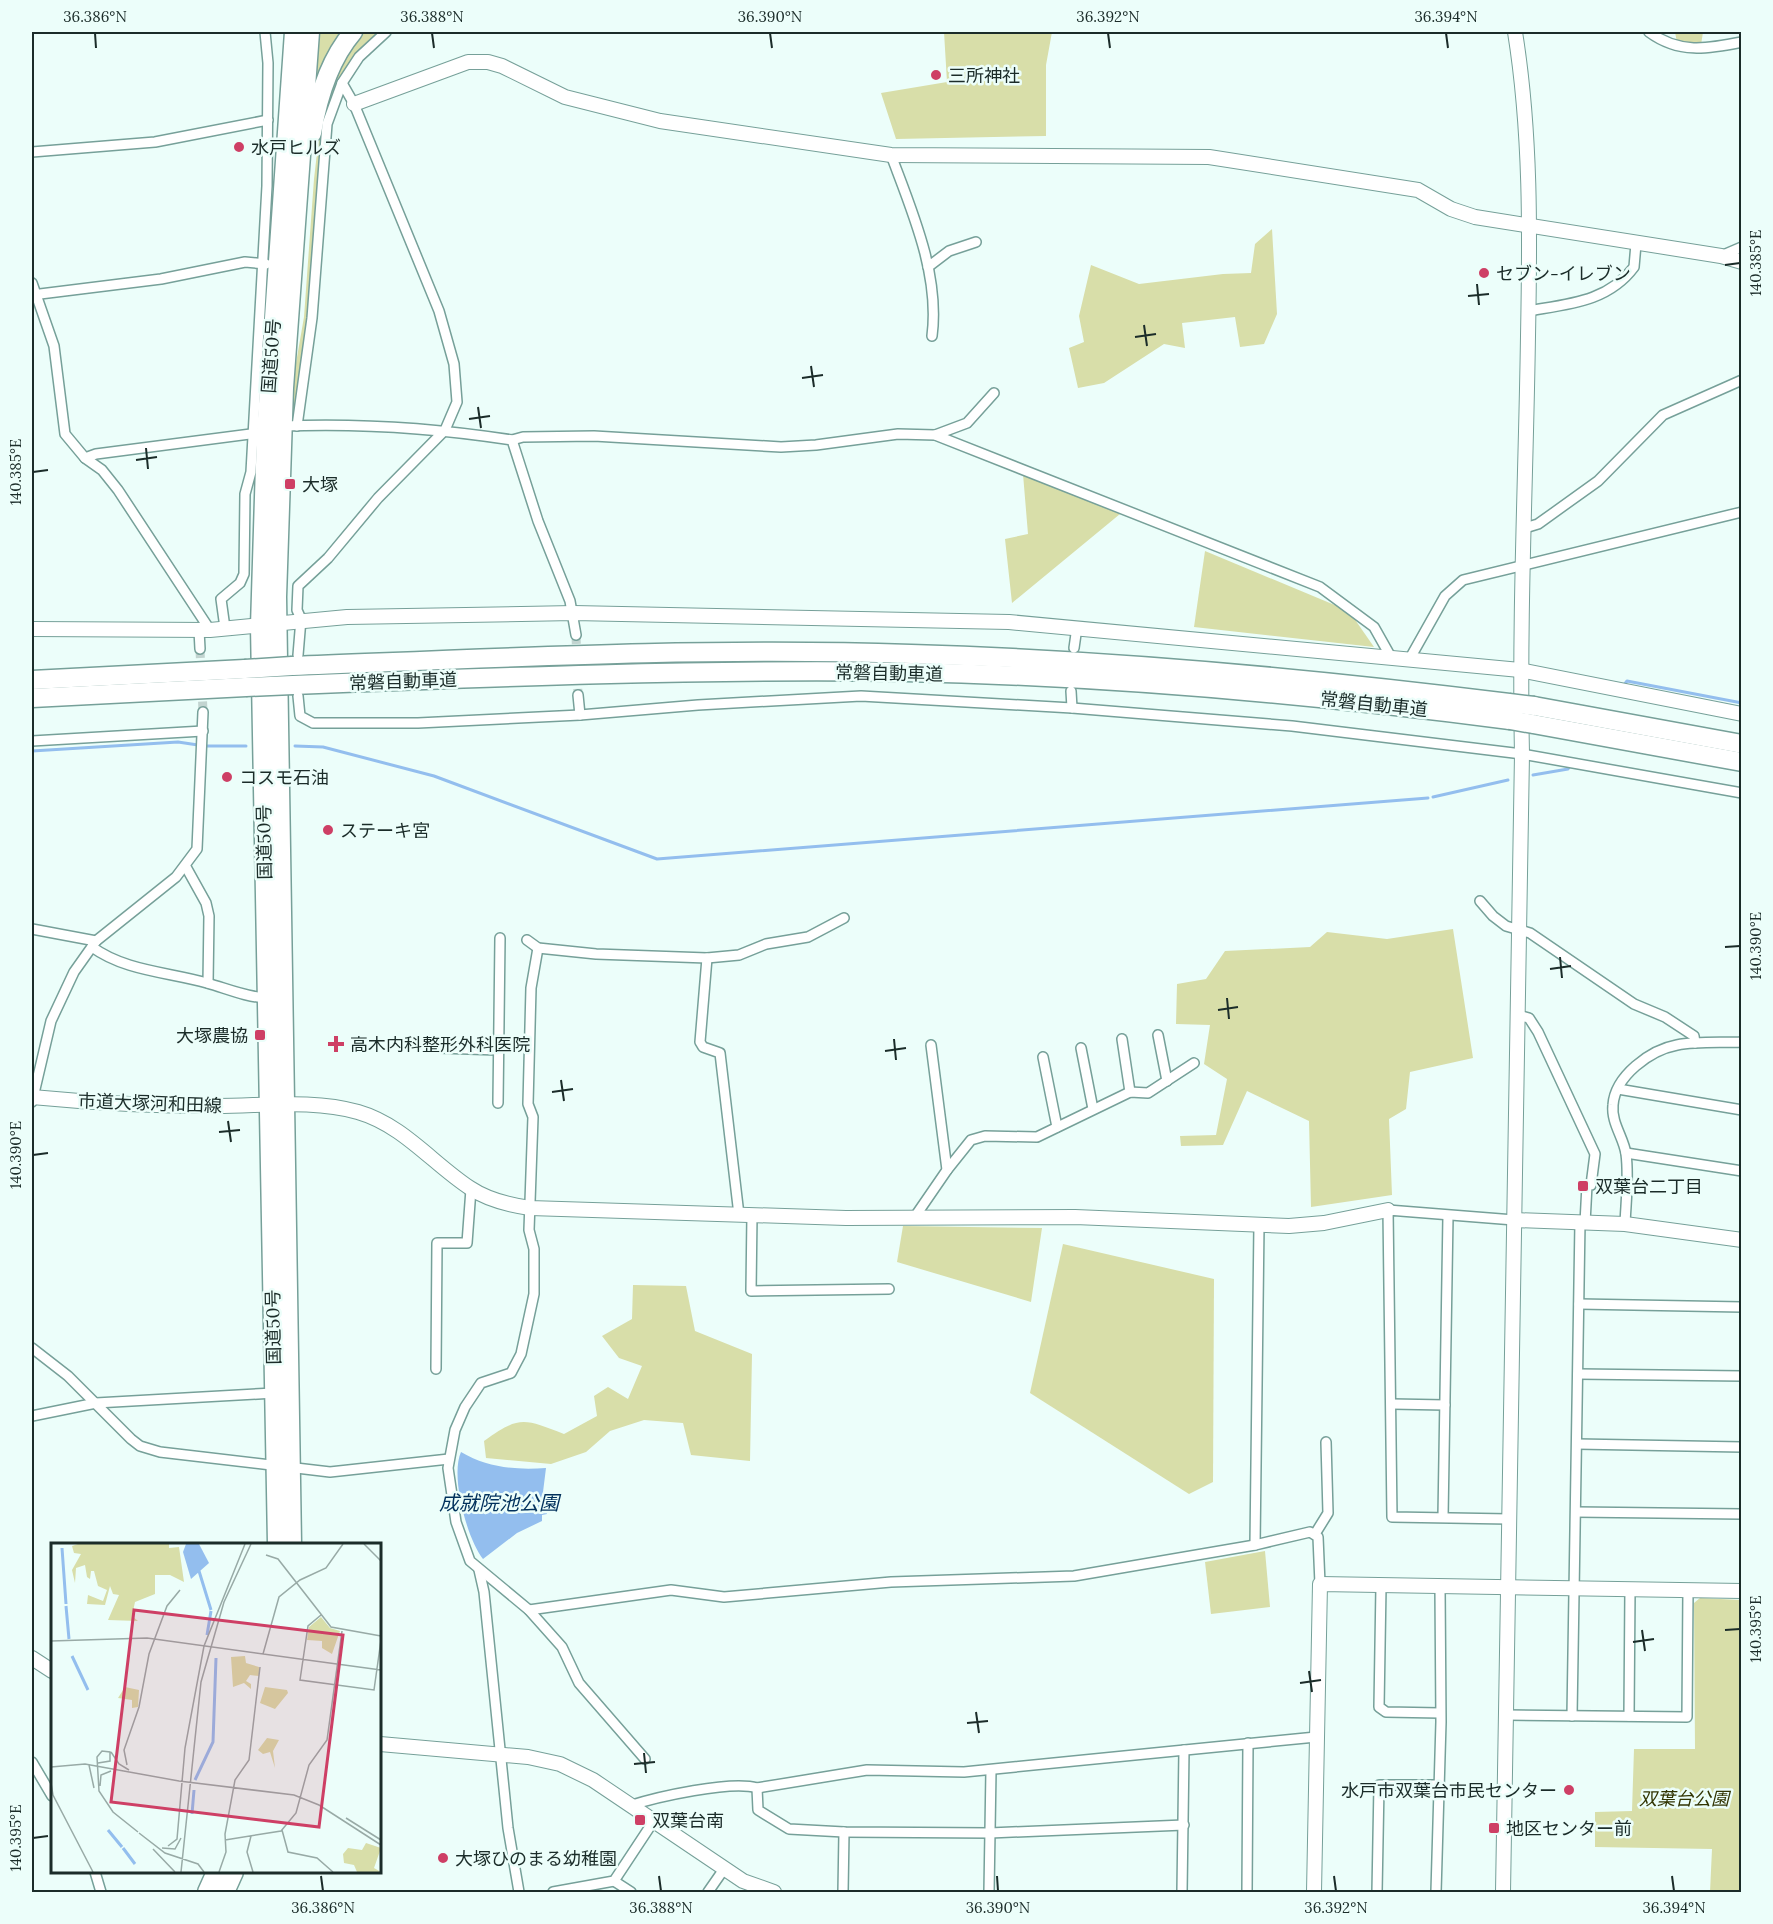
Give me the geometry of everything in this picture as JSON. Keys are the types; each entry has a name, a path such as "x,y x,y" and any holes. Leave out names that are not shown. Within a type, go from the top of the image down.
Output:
{"highway":[{"path":"282,32 284,169"},
{"name":"国道50号","path":"292,1543 274,1394 277,1106 267,998 269,625 275,429 270,264 284,169 294,32"},
{"name":"国道50号","path":"275,429 289,313 310,32"},
{"path":"289,313 301,265 309,157 318,105 335,59 353,32"},
{"name":"国道50号","path":"269,625 283,1466 277,1543"},
{"name":"常磐自動車道","path":"32,698 245,678 295,661 908,653 1190,668 1370,685 1534,715 1742,744"},
{"name":"常磐自動車道","path":"32,680 245,678 296,690 567,675 906,672 1190,685 1368,702 1509,711"},
{"name":"常磐自動車道","path":"1534,715 1742,762"},
{"path":"207,1893 216,1873"},
{"path":"225,1893 234,1873"}],"street":[{"path":"33,294 161,279 245,262 270,264 268,63 265,32"},
{"path":"200,649 211,629 221,599 240,583 246,564 245,494 251,472 275,429 312,318 327,124 342,83 359,57 385,32"},
{"path":"1503,1893 1522,754 1520,670 1525,528 1530,225 1525,106 1515,32"},
{"path":"1649,32 1666,43 1681,48 1712,48 1742,42"},
{"path":"354,104 468,62 488,62 502,66 566,97 660,121 891,155 1209,157 1418,190 1451,208 1475,217 1721,256 1742,262"},
{"path":"295,661 301,619 297,610 298,586 328,558 378,498 445,430 457,402 458,389 449,342 439,311 354,104 342,83"},
{"path":"32,152 155,142 268,120"},
{"path":"891,155 928,267 934,303 932,336"},
{"path":"928,267 949,251 976,242"},
{"path":"1528,311 1594,299 1612,290 1634,267 1636,244"},
{"path":"1721,256 1742,247"},
{"path":"32,283 33,294 54,346 65,434 85,458 102,470 118,490 211,629"},
{"path":"1525,528 1538,524 1598,481 1663,415 1742,380"},
{"path":"935,435 967,423 994,393"},
{"path":"85,458 96,454 275,429 391,426 445,430 512,440 523,437 594,436 781,447 816,446 898,434 935,435 1320,587 1374,627 1392,659"},
{"path":"512,440 538,521 574,613 576,635"},
{"path":"1409,660 1445,596 1463,580 1742,512"},
{"path":"32,629 211,629 269,625 301,619 574,613 864,618 1077,627 1520,670 1742,714"},
{"path":"1074,648 1077,627"},
{"path":"296,690 300,716 313,723 417,723 580,715 698,705 861,696 1072,708 1293,726 1522,754 1742,793"},
{"path":"1071,691 1072,708"},
{"path":"578,695 580,715"},
{"path":"32,1099 42,1051 59,1000 94,944 186,867 199,842 203,712"},
{"path":"32,741 203,731"},
{"path":"186,867 206,903 209,916 208,983"},
{"path":"1480,901 1493,916 1518,930 1530,933 1634,1004 1665,1017 1694,1036 1695,1043"},
{"path":"527,940 538,948 620,957 672,955 706,958 740,955 766,944 808,937 844,918"},
{"path":"32,929 94,944 114,961 129,967 208,983 252,998 267,998"},
{"path":"498,1103 500,938"},
{"path":"538,948 533,964 528,1104 533,1117 530,1208 534,1293 521,1354 511,1373 481,1383 465,1407 455,1430 449,1459 453,1511 470,1561 529,1610 561,1647 579,1683 645,1759"},
{"path":"706,958 700,1042 703,1047 720,1053 745,1215 751,1291 889,1289"},
{"path":"1517,1015 1529,1018 1538,1032 1595,1154 1591,1185 1587,1185 1582,1222 1578,1304 1572,1716"},
{"path":"1158,1035 1167,1082"},
{"path":"1122,1039 1130,1092"},
{"path":"1625,1224 1626,1154 1614,1120 1613,1105 1618,1089 1633,1068 1667,1048 1695,1043 1742,1042"},
{"path":"932,1045 947,1170"},
{"path":"1081,1047 1093,1109"},
{"path":"439,1048 498,1050"},
{"path":"1043,1057 1057,1128"},
{"path":"914,1218 971,1140 985,1136 1037,1137 1130,1092 1148,1094 1194,1064"},
{"path":"1618,1089 1742,1110"},
{"name":"市道大塚河和田線","path":"32,1099 139,1106 318,1105 348,1109 379,1120 407,1137 471,1189 493,1199 530,1208 914,1218 1076,1216 1259,1225 1324,1223 1388,1210"},
{"path":"1626,1154 1742,1171"},
{"path":"436,1369 437,1244 467,1244 471,1189"},
{"path":"1509,1519 1392,1517 1388,1210 1514,1220 1625,1224 1742,1240"},
{"path":"1443,1518 1448,1216"},
{"path":"1255,1545 1259,1225"},
{"path":"1578,1304 1742,1307"},
{"path":"32,1348 68,1376 119,1429 141,1446 160,1452 348,1472 449,1459"},
{"path":"1578,1374 1742,1376"},
{"path":"32,1416 96,1403 274,1394"},
{"path":"1392,1404 1445,1405"},
{"path":"1315,1534 1328,1513 1326,1442"},
{"path":"1577,1444 1742,1447"},
{"path":"1576,1512 1742,1515"},
{"path":"529,1610 671,1590 724,1597 891,1582 1074,1576 1255,1545 1310,1532 1318,1537 1320,1584 1314,1893"},
{"path":"479,1570 484,1592 508,1828 519,1893"},
{"path":"1320,1584 1440,1588 1742,1591"},
{"path":"1381,1586 1379,1707 1386,1712 1440,1713"},
{"path":"1436,1893 1440,1588"},
{"path":"1629,1716 1630,1589"},
{"path":"1506,1715 1687,1717 1688,1590"},
{"path":"32,1658 51,1670"},
{"path":"630,1806 654,1798 742,1785 757,1788 867,1770 964,1772 1316,1737"},
{"path":"1247,1893 1248,1743"},
{"path":"381,1744 502,1755 560,1764 592,1780 743,1881 774,1893"},
{"path":"1182,1893 1184,1750"},
{"path":"32,1762 51,1794"},
{"path":"989,1893 991,1770"},
{"path":"1377,1893 1379,1785 1438,1785"},
{"path":"757,1788 758,1810 789,1829 844,1832 990,1833 1184,1825"},
{"path":"553,1893 614,1881 653,1822"},
{"path":"843,1893 844,1832"},
{"path":"708,1893 724,1869"},
{"path":"95,1873 101,1893"},
{"path":"614,1881 631,1893"}],"green space":[{"path":"318,32 345,32 318,84 313,80"},
{"path":"361,32 375,32 376,35 366,43 343,72 332,94 325,118 308,314 294,416 291,416 292,386 304,317 321,118 329,87"},
{"path":"944,32 1052,32 1046,65 1046,136 896,139 881,93 947,82"},
{"path":"1675,32 1703,32 1701,45 1677,43"},
{"path":"1272,229 1277,314 1264,344 1240,347 1235,317 1182,323 1185,348 1164,344 1104,383 1078,388 1069,348 1084,342 1079,316 1091,265 1139,284 1251,273 1255,244"},
{"path":"1023,474 1120,514 1012,603 1005,539 1028,534"},
{"path":"1205,551 1349,611 1374,647 1194,627"},
{"path":"1453,929 1473,1058 1410,1072 1406,1109 1389,1119 1392,1195 1311,1207 1309,1121 1247,1091 1223,1145 1181,1146 1180,1136 1216,1135 1227,1079 1204,1064 1210,1025 1176,1024 1177,984 1206,979 1225,951 1310,947 1327,932 1387,939"},
{"path":"903,1226 1042,1228 1031,1302 897,1262"},
{"path":"1063,1244 1214,1279 1213,1482 1189,1494 1030,1393"},
{"path":"633,1285 686,1286 695,1331 752,1354 750,1461 691,1455 683,1423 644,1420 610,1431 586,1452 551,1464 486,1458 484,1441 515,1423 540,1425 564,1434 597,1416 594,1396 608,1387 628,1399 642,1366 619,1358 602,1336 632,1319"},
{"path":"1265,1551 1270,1607 1211,1614 1205,1562"},
{"name":"双葉台公園","path":"1700,1598 1741,1600 1741,1892 1710,1892 1712,1849 1595,1847 1595,1812 1632,1811 1634,1749 1695,1749 1694,1603"}],"water":[{"name":"成就院池公園","path":"461,1452 481,1462 502,1467 546,1468 543,1492 547,1514 542,1515 542,1521 517,1533 483,1559 471,1537 462,1507 458,1476"}],"waterway":[{"path":"1624,685 1627,681 1742,703"},
{"path":"32,751 178,742 198,745"},
{"path":"207,746 246,746"},
{"path":"295,746 323,747 434,776 657,859 1428,798"},
{"path":"1533,775 1568,769 1570,766"},
{"path":"1433,797 1508,780"}],"tunnel":[{"path":"576,635 578,695"},
{"path":"200,649 201,674"},
{"path":"202,688 203,712"}],"place":[{"name":"三所神社","path":"936,75"},
{"name":"水戸ヒルズ","path":"239,147"},
{"name":"セブン-イレブン","path":"1484,273"},
{"name":"大塚","path":"290,484"},
{"name":"コスモ石油","path":"227,777"},
{"name":"ステーキ宮","path":"328,830"},
{"name":"大塚農協","path":"260,1035"},
{"name":"高木内科整形外科医院","path":"336,1044"},
{"name":"双葉台二丁目","path":"1583,1186"},
{"name":"水戸市双葉台市民センター","path":"1569,1790"},
{"name":"双葉台南","path":"640,1820"},
{"name":"地区センター前","path":"1494,1828"},
{"name":"大塚ひのまる幼稚園","path":"443,1858"}]}
